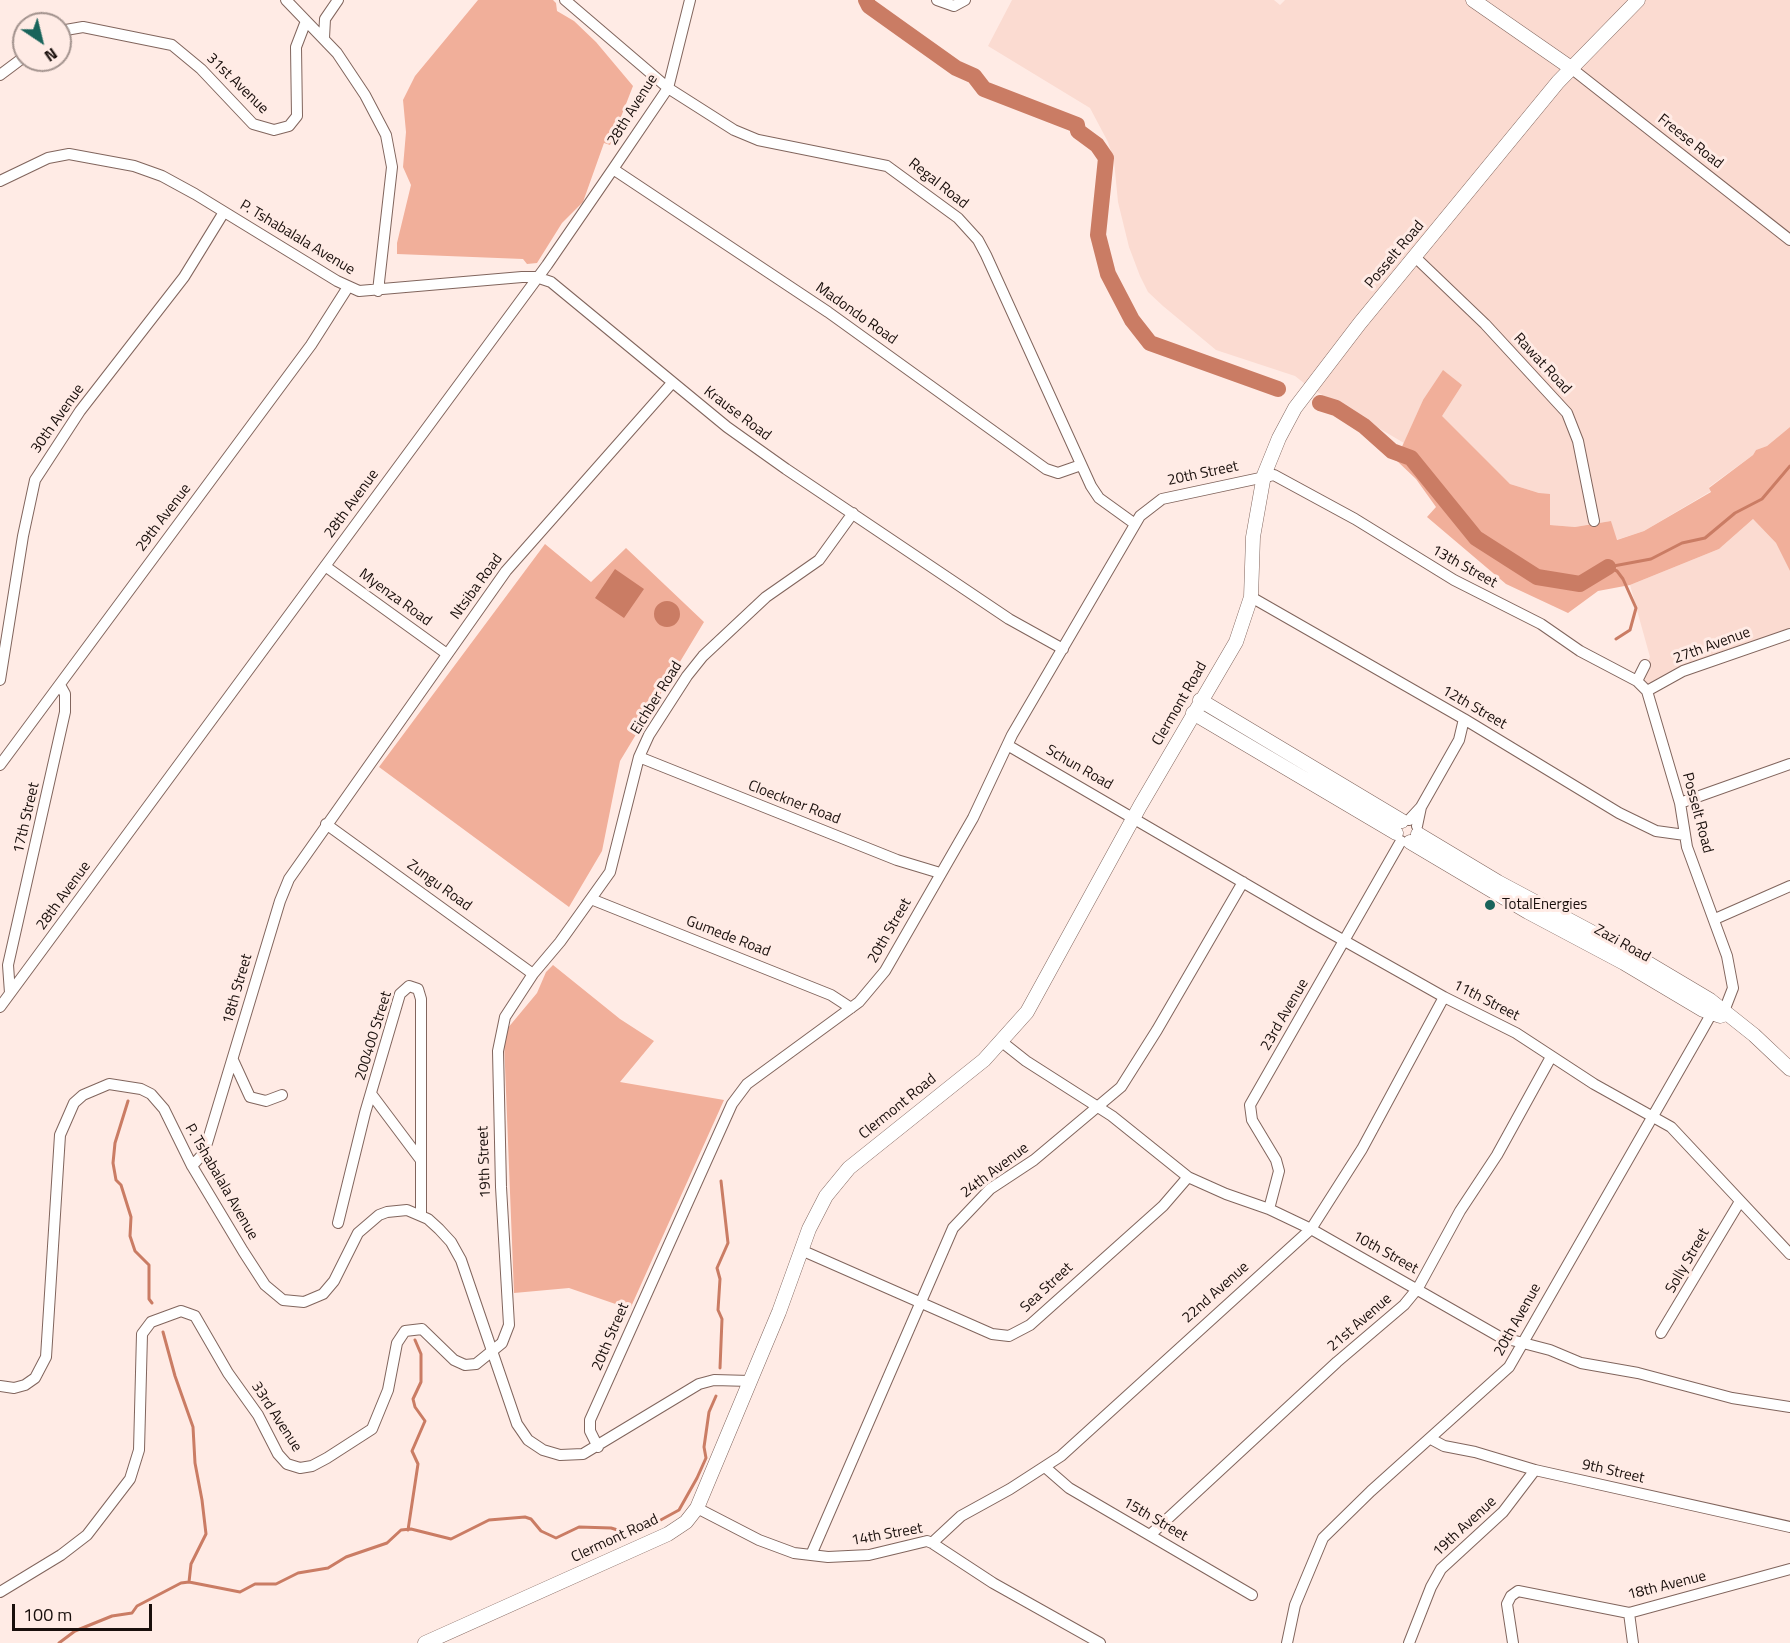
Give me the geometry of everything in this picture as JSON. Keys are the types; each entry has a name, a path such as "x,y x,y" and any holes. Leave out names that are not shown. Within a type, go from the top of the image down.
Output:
{"street":[{"name":"P. Tshabalala Avenue","path":"0,181 48,158 80,155 149,171 224,212 348,287 359,291 378,291 392,167 390,151 379,121 365,95 324,39 286,0"},
{"path":"324,39 325,19 339,0"},
{"path":"565,0 668,88"},
{"name":"28th Avenue","path":"0,1007 547,265 614,169 668,88 690,0"},
{"path":"937,0 954,6 965,0"},
{"path":"1473,0 1570,69"},
{"name":"Posselt Road","path":"1264,475 1279,438 1309,387 1570,69 1638,0"},
{"name":"31st Avenue","path":"72,29 83,27 172,45 194,63 253,124 274,130 288,126 297,116 296,47 306,21"},
{"name":"Freese Road","path":"1570,69 1790,240"},
{"name":"Regal Road","path":"668,88 748,137 887,166 958,218 978,240 986,255 1081,465 1099,498 1135,524"},
{"name":"Madondo Road","path":"614,169 828,312 1046,469 1058,473 1081,465"},
{"name":"30th Avenue","path":"0,680 24,526 35,480 80,411 184,277 224,212"},
{"name":"Rawat Road","path":"1415,257 1485,324 1567,412 1578,441 1594,521"},
{"path":"378,291 536,277"},
{"name":"Krause Road","path":"536,277 559,288 672,383 775,462 1009,619 1063,649"},
{"name":"29th Avenue","path":"0,765 331,317 348,287"},
{"name":"Ntsiba Road","path":"326,824 531,541 672,383"},
{"name":"20th Street","path":"598,1447 590,1431 590,1420 732,1104 753,1079 867,995 885,971 973,818 1009,746 1012,735 1135,524 1149,507 1161,499 1264,475"},
{"name":"Clermont Road","path":"425,1643 668,1534 686,1522 697,1508 819,1207 840,1177 1002,1042 1033,1003 1134,818 1236,642 1251,597 1253,537 1264,475"},
{"name":"13th Street","path":"1264,475 1274,475 1355,519 1454,580 1541,624 1580,651 1637,681 1647,691"},
{"name":"Eichber Road","path":"533,974 591,899 613,863 639,757 657,722 703,656 766,597 819,560 853,513"},
{"name":"Myenza Road","path":"325,566 447,654"},
{"name":"12th Street","path":"1251,597 1464,719 1619,813 1656,831 1685,835"},
{"name":"27th Avenue","path":"1647,691 1683,670 1790,634"},
{"path":"1637,681 1645,665"},
{"name":"17th Street","path":"10,993 8,965 65,712 65,694 60,685"},
{"name":"Posselt Road","path":"1647,691 1680,803 1685,835 1733,980 1731,995 1720,1012"},
{"name":"Zazi Road","path":"1197,706 1408,831 1528,912 1720,1012 1754,1035 1790,1069"},
{"name":"23rd Avenue","path":"1269,1209 1279,1171 1276,1160 1252,1120 1250,1105 1342,939 1408,831 1459,740 1464,719"},
{"name":"Schun Road","path":"1009,746 1134,818"},
{"name":"Cloeckner Road","path":"639,757 897,860 940,873"},
{"path":"1680,803 1790,764"},
{"name":"11th Street","path":"1134,818 1444,997 1516,1033 1594,1084 1652,1115 1685,1140 1739,1203 1790,1254"},
{"name":"Zungu Road","path":"326,824 533,974"},
{"name":"18th Street","path":"192,1166 205,1151 285,888 326,824"},
{"name":"24th Avenue","path":"811,1555 948,1239 959,1219 990,1190 1034,1160 1115,1094 1128,1079 1243,882"},
{"path":"1715,920 1790,886"},
{"name":"Gumede Road","path":"591,899 831,995 850,1008"},
{"name":"19th Street","path":"493,1353 506,1338 509,1325 501,1188 499,1041 506,1017 533,974"},
{"name":"200400 Street","path":"338,1223 400,994 409,986 415,987 421,999 421,1216"},
{"name":"22nd Avenue","path":"932,1543 961,1516 1046,1468 1311,1229 1362,1149 1444,997"},
{"name":"20th Avenue","path":"1287,1643 1295,1605 1323,1538 1363,1498 1509,1367 1652,1115 1720,1012"},
{"name":"10th Street","path":"1002,1042 1034,1067 1098,1107 1188,1177 1226,1194 1269,1209 1311,1229 1418,1288 1500,1337 1550,1350 1581,1363 1638,1373 1732,1398 1790,1407"},
{"name":"21st Avenue","path":"1150,1535 1337,1362 1404,1305 1418,1288 1460,1211 1497,1155 1551,1057"},
{"path":"232,1060 250,1097 266,1101 282,1095"},
{"name":"P. Tshabalala Avenue","path":"0,1386 14,1389 25,1385 35,1378 46,1357 59,1145 66,1118 74,1103 83,1095 109,1084 125,1085 150,1094 164,1109 192,1166 265,1285 272,1293 293,1302 304,1302 323,1294 334,1281 358,1233 371,1220 398,1210 421,1216"},
{"path":"372,1095 421,1159"},
{"name":"Sea Street","path":"801,1250 992,1334 1009,1336 1020,1333 1163,1206 1188,1177"},
{"name":"Solly Street","path":"1661,1333 1739,1203"},
{"path":"421,1216 439,1229 457,1251 517,1424 528,1440 543,1450 560,1455 583,1454 699,1384 714,1380 750,1382"},
{"name":"33rd Avenue","path":"0,1592 61,1555 87,1534 130,1479 139,1450 142,1334 151,1322 181,1311 195,1316 228,1373 258,1415 278,1454 287,1464 300,1468 312,1466 372,1430 387,1390 397,1342 405,1330 422,1329 454,1359 465,1365 476,1364 493,1353"},
{"name":"9th Street","path":"1431,1439 1444,1446 1475,1452 1535,1470 1790,1527"},
{"name":"15th Street","path":"1046,1468 1069,1488 1252,1595"},
{"name":"19th Avenue","path":"1409,1643 1431,1587 1442,1569 1503,1512 1535,1470"},
{"name":"14th Street","path":"697,1508 768,1544 811,1555 828,1557 869,1555 927,1541 993,1583 1100,1643"},
{"name":"18th Avenue","path":"1513,1643 1507,1608 1515,1592 1531,1592 1629,1613 1790,1569"},
{"path":"1629,1613 1633,1643"}],"shaded area":[{"path":"478,0 553,0 557,11 574,21 596,42 633,86 610,145 604,143 583,202 562,223 537,263 527,264 523,259 397,254 397,243 411,185 403,167 406,132 403,100 415,76"},
{"path":"1012,0 1274,0 1280,5 1285,0 1790,0 1790,427 1709,487 1711,491 1644,531 1616,540 1611,521 1575,527 1550,525 1539,493 1510,484 1423,400 1404,443 1309,387 1295,376 1216,350 1148,292 1129,247 1118,202 1114,161 1108,142 1090,108 988,46"},
{"path":"1443,370 1462,385 1442,416 1510,484 1550,494 1550,525 1575,527 1611,521 1617,540 1644,531 1711,492 1709,488 1753,455 1756,450 1767,446 1790,427 1790,571 1776,543 1753,519 1719,549 1630,585 1598,591 1568,613 1506,584 1427,517 1436,507 1416,479 1396,460 1423,400"},
{"path":"1753,519 1776,543 1790,571 1790,634 1647,690 1637,681 1650,657 1630,585 1719,549"},
{"path":"545,544 591,582 626,548 704,622 620,761 602,851 569,907 379,767"},
{"path":"615,569 644,589 624,618 595,598"},
{"path":"667,601 676,605 680,614 676,623 667,627 658,623 654,614 658,605"},
{"path":"553,965 620,1019 654,1041 620,1082 724,1100 630,1309 569,1288 514,1293 504,1041 507,1029 537,993 546,972"}],"waterway":[{"path":"866,0 869,6 956,68 974,76 984,89 1077,125 1078,131 1097,145 1106,158 1098,235 1108,274 1132,320 1150,343 1278,389"},
{"path":"1320,403 1336,408 1364,426 1392,451 1411,458 1476,538 1537,577 1580,584 1608,567"},
{"path":"1608,567 1651,559 1682,543 1705,538 1735,513 1762,499 1790,466"},
{"path":"1610,568 1617,571 1623,579 1636,608 1630,630 1616,639"},
{"path":"128,1101 115,1143 113,1163 116,1180 121,1185 131,1217 130,1236 135,1251 149,1265 149,1299 152,1303"},
{"path":"720,1368 722,1319 718,1310 720,1279 717,1268 728,1243 721,1181"},
{"path":"163,1332 175,1376 193,1427 195,1463 206,1534 191,1564 189,1582"},
{"path":"408,1530 418,1464 412,1451 425,1421 415,1407 413,1399 421,1382 421,1354 415,1340"},
{"path":"59,1643 75,1631 112,1616 132,1613 137,1606 181,1583 189,1582 240,1592 255,1584 276,1584 298,1573 328,1568 346,1557 387,1543 401,1530 411,1529 451,1539 489,1520 525,1517 531,1519 541,1531 556,1538 579,1527 611,1528 621,1531 657,1522 679,1510 697,1478 706,1458 704,1447 709,1412 716,1396"}],"place":[{"name":"TotalEnergies","path":"1490,905"}]}
